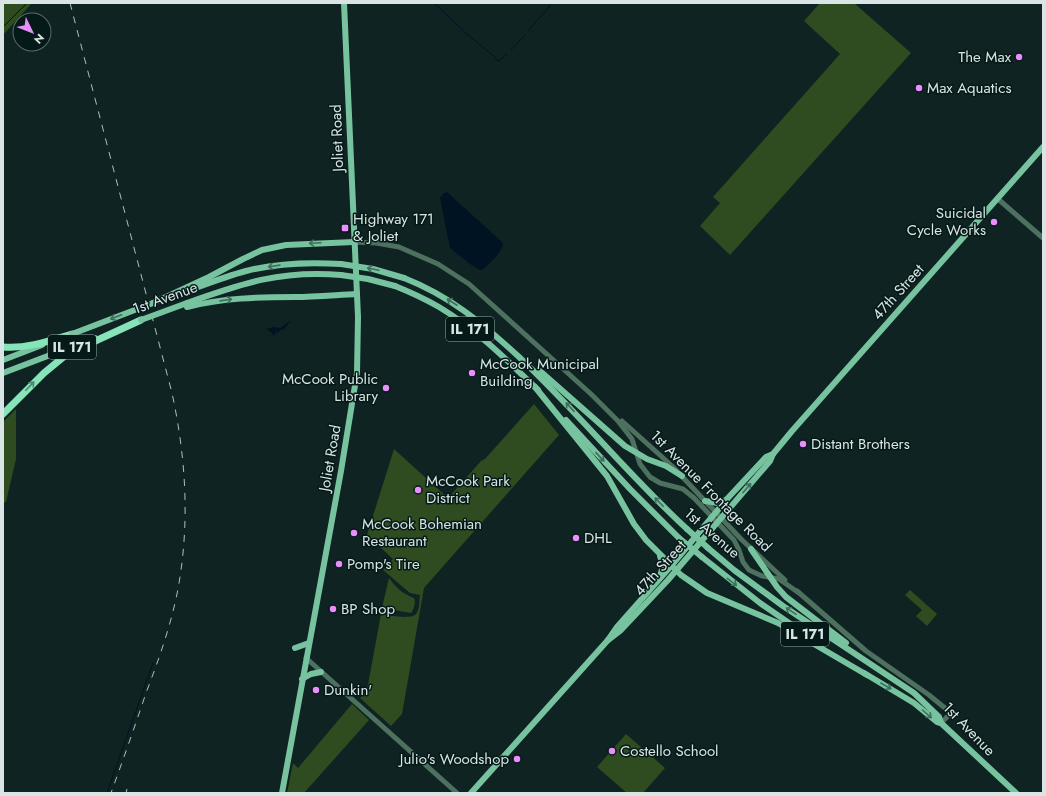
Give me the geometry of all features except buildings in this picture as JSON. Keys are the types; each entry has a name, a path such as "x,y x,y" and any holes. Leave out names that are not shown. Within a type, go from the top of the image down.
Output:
{"highway":[{"path":"3,414 44,373 67,354 141,320"},
{"path":"3,347 33,345 72,334"}],"main road":[{"name":"Joliet Road","path":"282,793 308,643 342,464 357,373 358,346 344,3"},
{"name":"47th Street","path":"471,793 608,640 617,627 656,583 674,568 719,520 770,462 773,454 1043,147"},
{"path":"186,290 262,250 286,245 354,242"},
{"name":"1st Avenue","path":"186,290 258,268 297,263 341,264 373,269 404,278 424,286 447,299 468,313 491,332 540,377 646,490 708,548 734,570 778,602 914,693 939,717 941,723"},
{"name":"1st Avenue","path":"3,373 141,320 187,305 239,285 265,278 307,274 341,275 395,286 429,301 452,315 498,353 535,388 630,489 679,538 731,581 770,610 867,675 914,703 937,722 941,723 1016,793"},
{"name":"IL 171","path":"3,360 186,290"},
{"path":"187,305 245,298 356,294"},
{"path":"491,332 526,359 616,440 637,454 666,466 682,476"},
{"path":"535,388 607,476 639,531 658,553 686,580 707,593 778,623 867,675"},
{"name":"47th Street","path":"608,640 621,630 652,596 727,499 766,457 773,454"},
{"path":"706,501 718,503 727,499"},
{"path":"751,549 770,577 791,602 882,671"},
{"path":"656,583 662,570 662,562 658,553"},
{"path":"652,596 669,581 678,578 686,580"},
{"path":"295,648 308,643"},
{"path":"302,679 311,674 321,672"}],"street":[{"path":"998,199 1043,238"},
{"name":"1st Avenue Frontage Road","path":"354,242 376,243 399,247 438,264 454,273 475,289 682,476 706,501 714,515"},
{"name":"1st Avenue Frontage Road","path":"605,407 628,433 635,446 642,468 650,477 660,482 683,489 866,651 929,695 951,713 941,723"},
{"name":"1st Avenue Frontage Road","path":"719,520 734,540 743,562 749,570 757,575 783,581 799,593"},
{"path":"306,658 457,793"}],"green space":[{"path":"3,3 32,3 24,12 12,12 12,25 3,35"},
{"path":"820,3 854,3 911,53 730,255 700,226 720,203 713,197 840,54 804,21"},
{"path":"534,404 559,435 424,588 402,714 391,726 360,698 367,690 381,614 410,617 416,614 419,605 420,595 410,593 383,570 393,559 367,535 394,449 448,498"},
{"path":"16,409 16,459 6,502 3,503 3,422"},
{"path":"389,578 400,590 414,598 414,606 411,613 382,608"},
{"path":"910,590 937,614 927,626 916,616 922,610 905,595"},
{"path":"352,704 369,720 304,793 287,793 293,763 298,768"},
{"path":"626,734 665,768 643,793 627,793 597,767"}],"water":[{"path":"447,192 503,243 498,254 482,270 470,264 450,248 440,198"},
{"path":"290,321 283,330 281,329 279,332 275,333 274,336 266,329 274,327 280,328"}],"waterway":[{"path":"3,27 27,3"},
{"path":"434,3 469,36 495,57 497,61 507,54"},
{"path":"528,31 551,3"},
{"path":"511,50 525,35"},
{"path":"107,793 153,663"}],"railway":[{"path":"70,3 172,393 181,442 185,491 182,564 175,602 160,655 111,793"},
{"path":"126,793 127,789"}],"place":[{"name":"The Max","path":"1019,57"},
{"name":"Max Aquatics","path":"919,88"},
{"name":"Suicidal Cycle Works","path":"994,222"},
{"name":"Highway 171 & Joliet","path":"345,228"},
{"name":"McCook Municipal Building","path":"472,373"},
{"name":"McCook Public Library","path":"386,388"},
{"name":"Distant Brothers","path":"803,444"},
{"name":"McCook Park District","path":"418,490"},
{"name":"McCook Bohemian Restaurant","path":"354,533"},
{"name":"DHL","path":"576,538"},
{"name":"Pomp's Tire","path":"339,564"},
{"name":"BP Shop","path":"333,609"},
{"name":"Dunkin'","path":"316,690"},
{"name":"Costello School","path":"612,751"},
{"name":"Julio's Woodshop","path":"517,759"}]}
